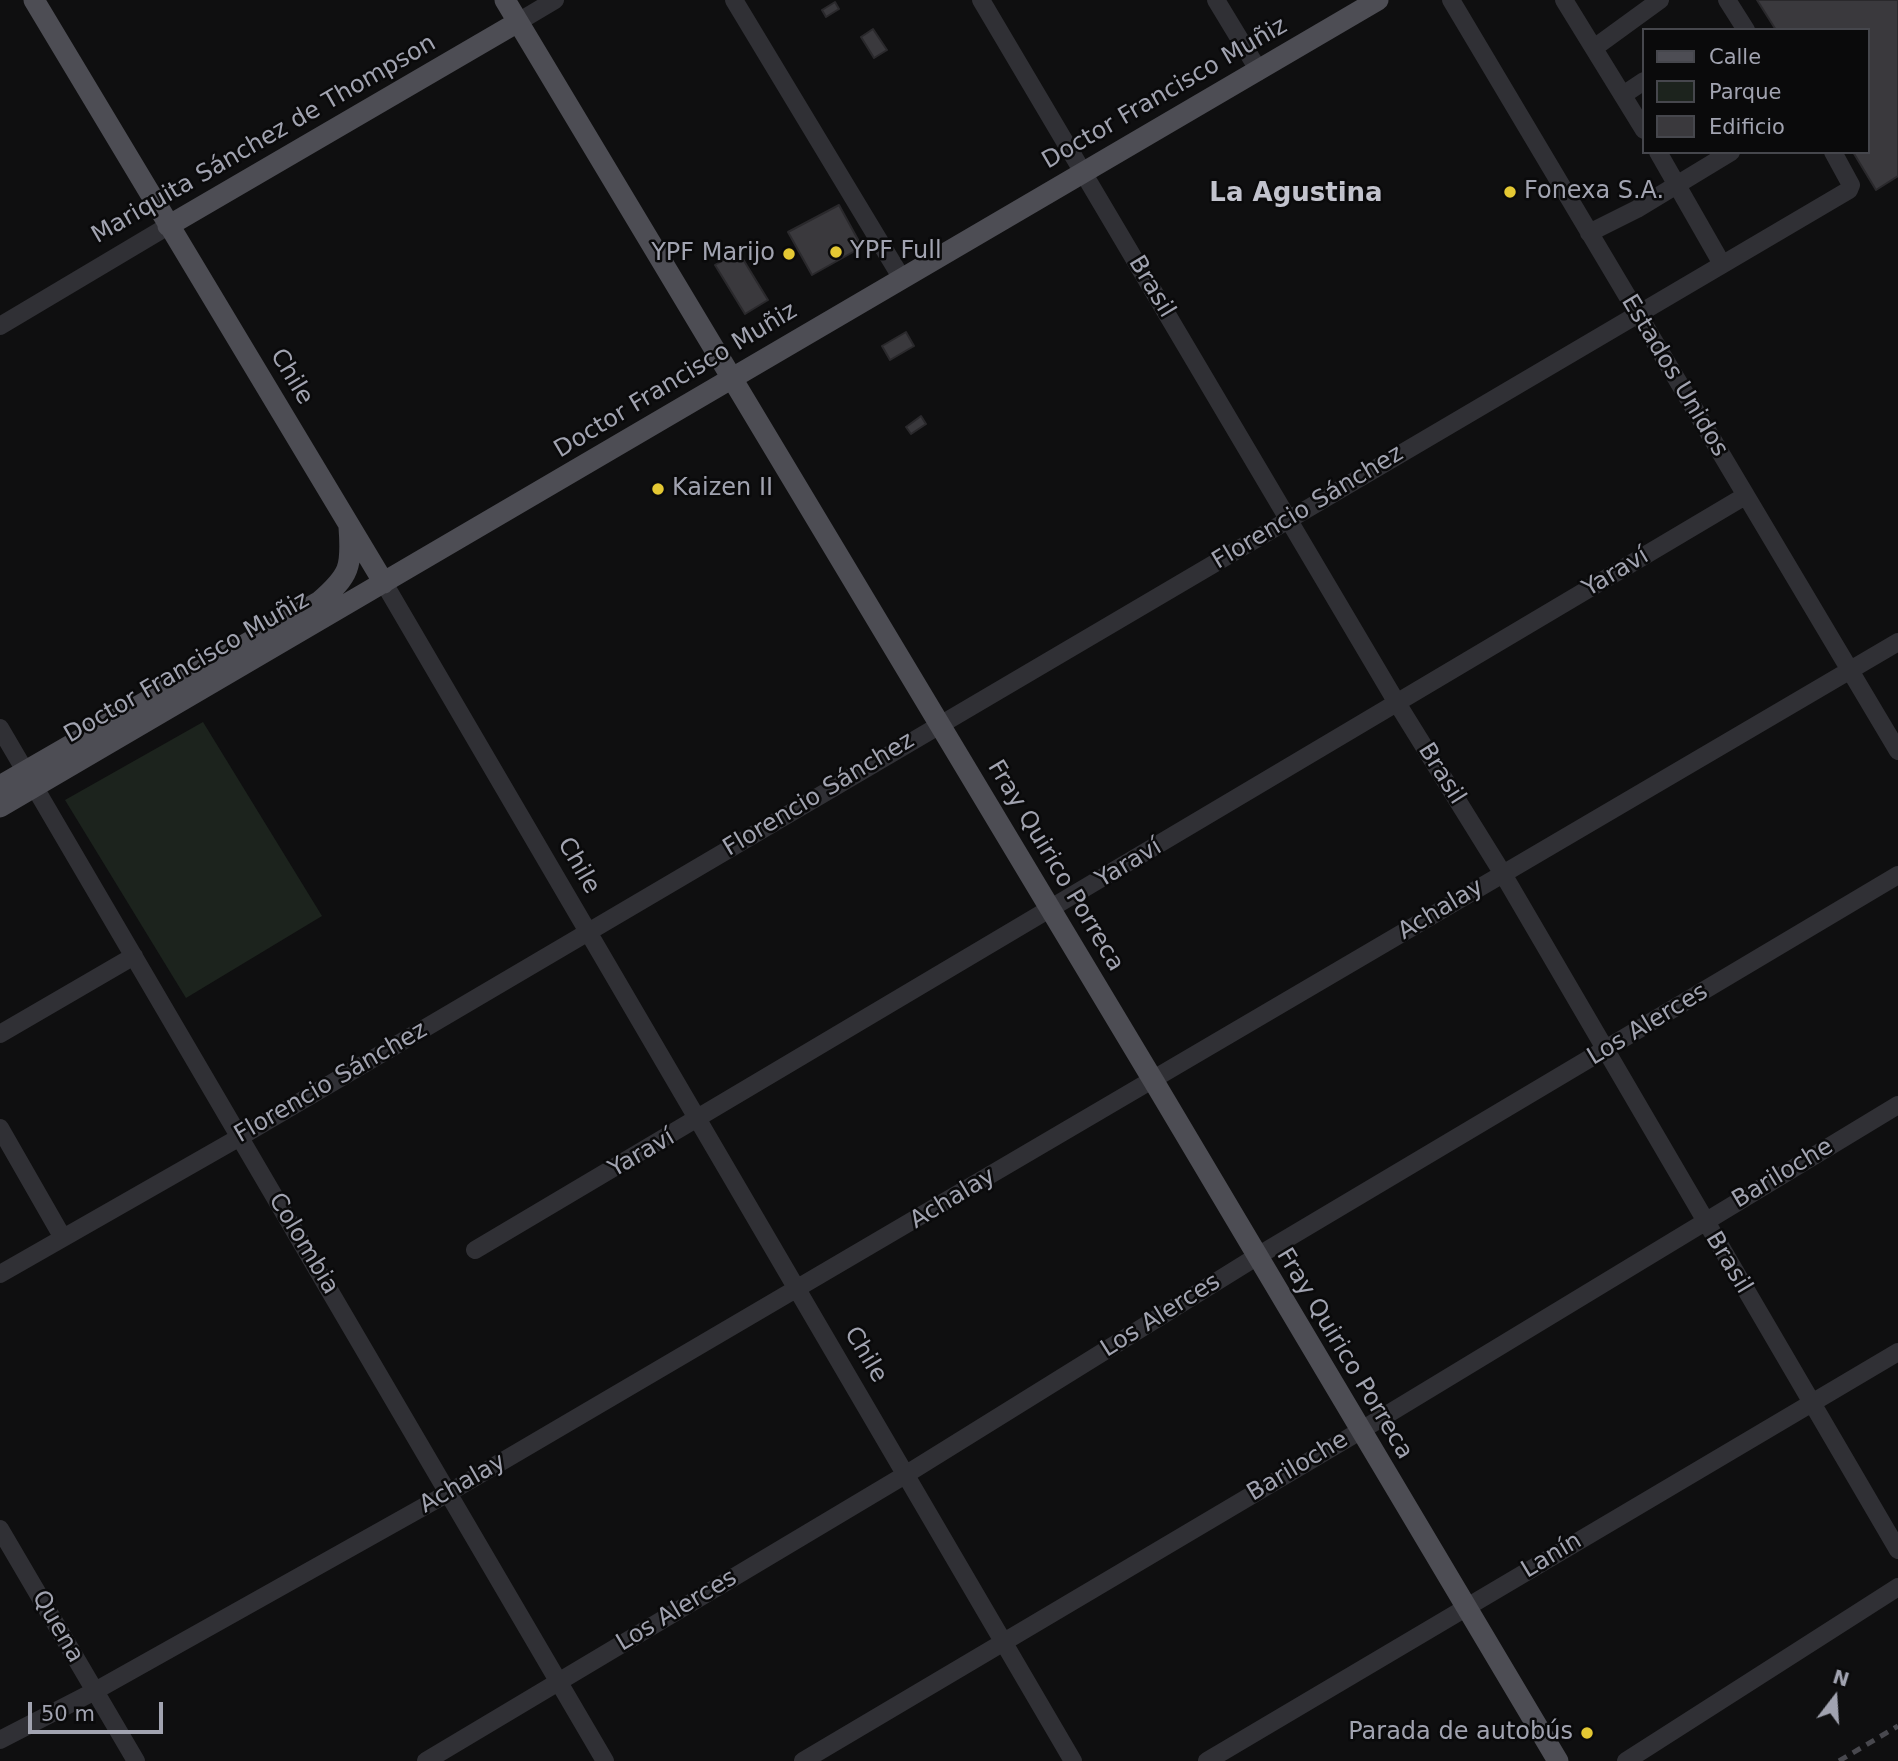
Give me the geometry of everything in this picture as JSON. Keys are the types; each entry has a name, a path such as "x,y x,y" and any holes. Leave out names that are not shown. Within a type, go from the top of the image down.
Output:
{"main road":[{"name":"Chile","path":"34,0 384,583"},
{"name":"Fray Quirico Porreca","path":"505,0 1558,1761"},
{"name":"Doctor Francisco Muñiz","path":"0,786 31,779 384,583 732,380 901,277 1378,0"},
{"name":"Mariquita Sánchez de Thompson","path":"168,226 518,22"},
{"name":"Doctor Francisco Muñiz","path":"0,807 31,779 320,601 343,581 351,554 349,522"}],"street":[{"name":"Mariquita Sánchez de Thompson","path":"518,22 555,0"},
{"path":"734,0 901,277"},
{"name":"Brasil","path":"981,0 1397,703 1503,874 1898,1550"},
{"path":"1216,0 1259,71"},
{"name":"Estados Unidos","path":"1451,0 1898,751"},
{"path":"1564,0 1643,128"},
{"path":"1594,48 1660,0"},
{"path":"1727,0 1736,27"},
{"path":"1623,95 1643,82"},
{"path":"1659,154 1722,264"},
{"path":"1589,233 1678,185 1728,154"},
{"name":"Florencio Sánchez","path":"0,1274 240,1137 1849,190 1851,185 1834,154"},
{"name":"Mariquita Sánchez de Thompson","path":"0,326 168,226"},
{"name":"Yaraví","path":"475,1251 1745,496"},
{"name":"Chile","path":"384,583 586,933 1073,1761"},
{"name":"Achalay","path":"0,1740 95,1691 450,1492 797,1292 1898,642"},
{"name":"Colombia","path":"0,729 450,1492 605,1761"},
{"name":"Los Alerces","path":"426,1761 905,1475 1256,1256 1898,875"},
{"path":"0,1034 134,956"},
{"name":"Bariloche","path":"803,1761 1360,1431 1898,1105"},
{"path":"0,1128 63,1238"},
{"name":"Lanín","path":"1207,1761 1898,1352"},
{"name":"Quena","path":"0,1529 136,1761"},
{"path":"1626,1761 1898,1587"}],"green space":[{"path":"203,722 322,916 186,998 65,800"}],"building":[{"path":"1757,0 1898,0 1898,176 1876,190 1854,154 1870,154 1870,28 1775,28"},
{"path":"835,2 839,9 826,17 822,10"},
{"path":"873,29 887,50 874,58 861,37"},
{"path":"839,205 862,247 812,275 788,232"},
{"path":"738,251 768,300 745,314 715,265"},
{"path":"906,332 914,346 890,360 882,346"},
{"path":"921,416 926,424 911,434 906,427"}],"railway":[{"path":"1839,1761 1898,1726"}],"place":[{"name":"Fonexa S.A.","path":"1510,192"},
{"name":"YPF Full","path":"836,252"},
{"name":"YPF Marijo","path":"789,254"},
{"name":"Kaizen II","path":"658,489"},
{"name":"Parada de autobús","path":"1587,1733"}],"district":[{"name":"La Agustina","path":"1296,194"}]}
